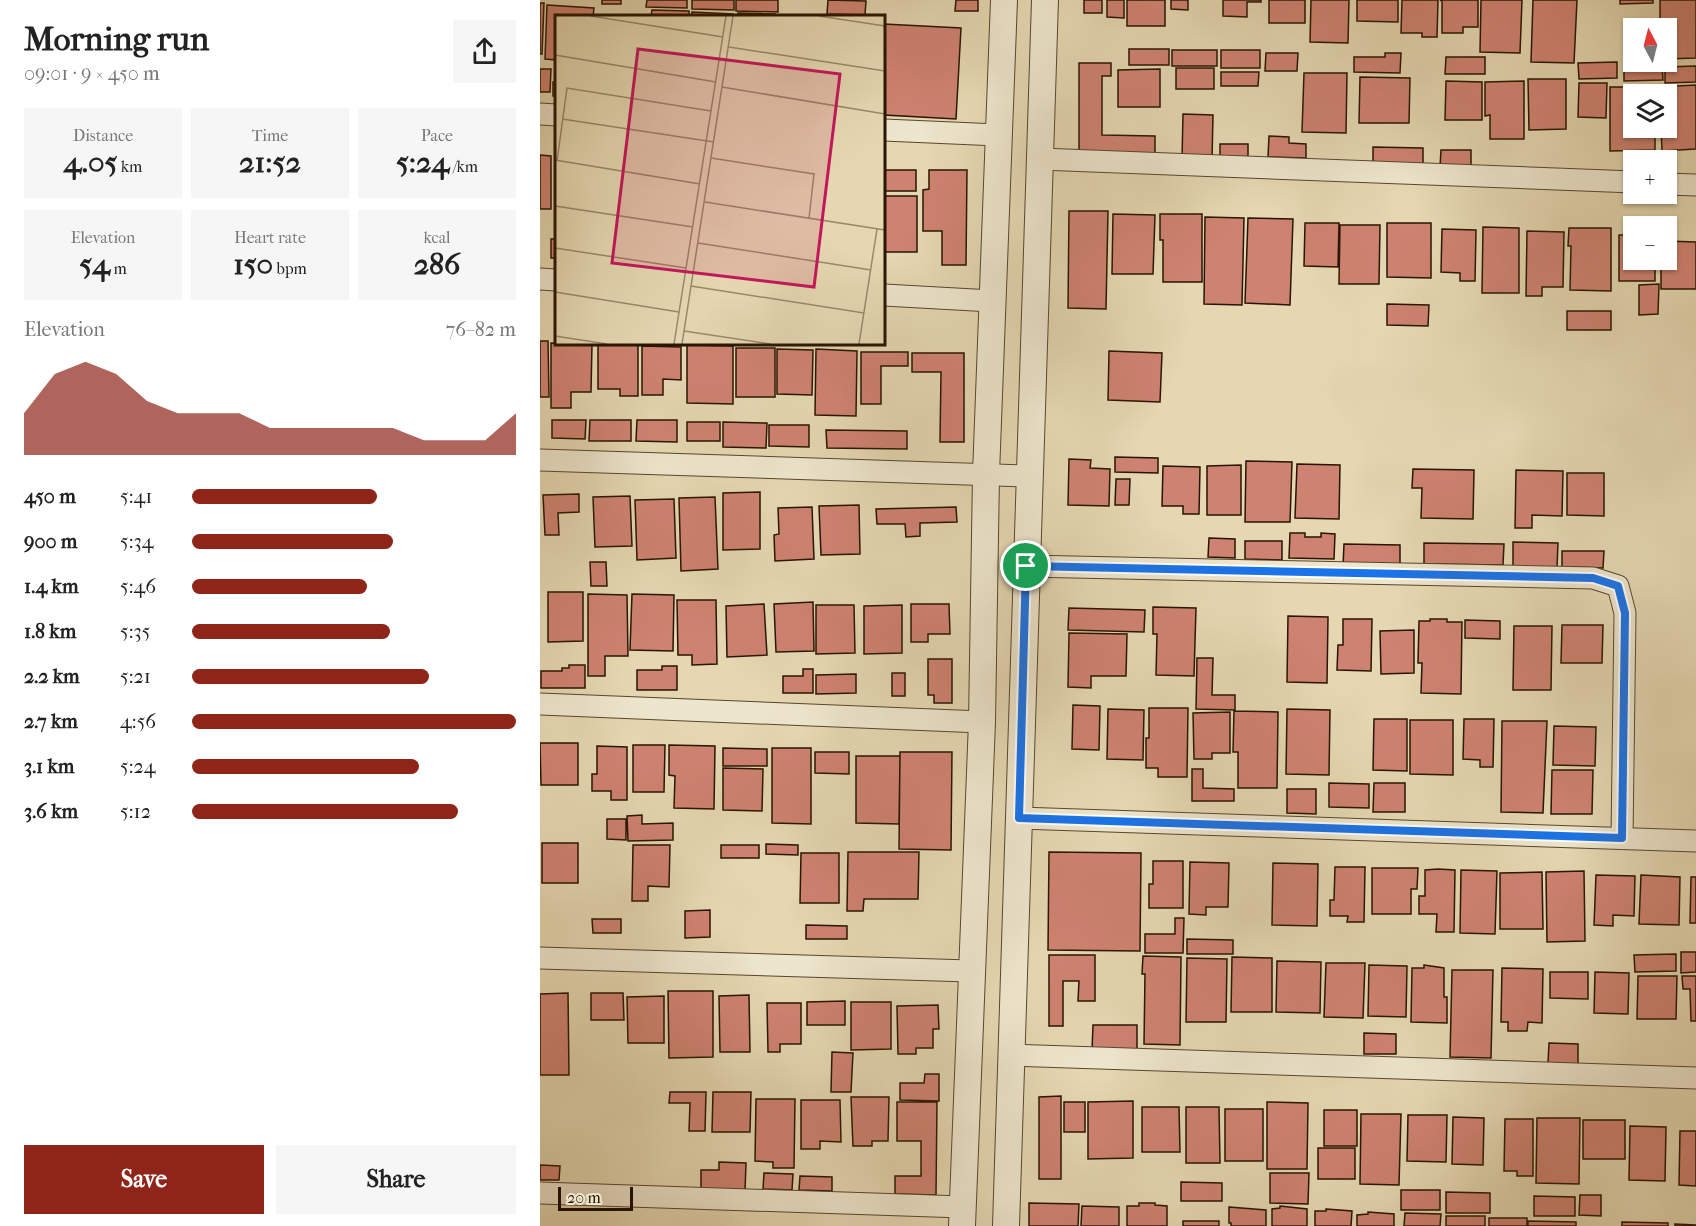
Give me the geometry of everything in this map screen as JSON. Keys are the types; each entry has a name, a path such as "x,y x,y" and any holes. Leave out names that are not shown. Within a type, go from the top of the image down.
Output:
{"street":[{"path":"540,1193 962,1217 970,971 982,722 986,474 1004,0"},
{"path":"1006,1226 1045,0"},
{"path":"540,114 555,115"},
{"path":"885,130 999,135"},
{"path":"1040,159 1623,182"},
{"path":"1677,184 1696,185"},
{"path":"540,279 555,280"},
{"path":"885,295 992,301"},
{"path":"540,460 1029,476"},
{"path":"1026,566 1593,578 1618,586 1625,613 1622,838"},
{"path":"540,704 982,722"},
{"path":"1019,818 1696,841"},
{"path":"540,958 970,971"},
{"path":"1011,1055 1696,1078"}],"building":[{"path":"602,0 621,0 621,4 602,4"},
{"path":"647,0 687,0 687,8 646,7"},
{"path":"692,0 734,0 734,10 692,9"},
{"path":"736,0 778,0 778,12 736,11"},
{"path":"828,0 866,1 865,15 827,14"},
{"path":"956,0 978,0 978,11 955,11"},
{"path":"1084,0 1102,0 1102,13 1084,13"},
{"path":"1107,0 1124,0 1124,18 1107,17"},
{"path":"1127,0 1165,0 1165,26 1127,26"},
{"path":"1171,0 1188,0 1188,10 1171,9"},
{"path":"1223,0 1261,0 1261,2 1247,2 1247,17 1223,16"},
{"path":"1269,0 1305,0 1305,23 1269,23"},
{"path":"1311,0 1349,0 1348,43 1310,42"},
{"path":"1357,0 1398,0 1398,22 1357,21"},
{"path":"1402,0 1438,0 1437,37 1422,37 1422,33 1401,33"},
{"path":"1440,0 1478,0 1478,27 1463,27 1463,33 1442,33 1442,1"},
{"path":"1481,0 1522,0 1520,53 1480,52"},
{"path":"1533,0 1577,0 1574,63 1531,62"},
{"path":"1620,0 1653,0 1653,3 1620,4"},
{"path":"1660,0 1696,0 1696,58 1677,59 1677,18 1660,18"},
{"path":"540,3 544,3 542,54 540,54"},
{"path":"547,5 594,8 593,15 555,15 555,60 545,59"},
{"path":"652,10 689,11 689,15 651,15"},
{"path":"692,12 733,14 733,15 692,15"},
{"path":"738,13 775,14 775,15 738,15"},
{"path":"885,24 961,28 956,119 885,115"},
{"path":"1129,49 1169,49 1169,65 1129,65"},
{"path":"1172,50 1217,50 1217,66 1172,66"},
{"path":"1221,50 1260,50 1260,68 1221,68"},
{"path":"1266,53 1298,53 1297,71 1265,71"},
{"path":"1385,53 1401,53 1400,73 1354,72 1354,57 1385,57"},
{"path":"1446,57 1485,57 1485,74 1445,74"},
{"path":"1617,62 1617,78 1579,79 1578,63"},
{"path":"1079,63 1111,63 1111,76 1102,76 1102,135 1155,136 1155,157 1079,157"},
{"path":"1696,66 1696,82 1665,83 1665,72 1677,72 1677,67"},
{"path":"1176,68 1214,68 1214,89 1176,89"},
{"path":"540,69 551,69 550,92 540,92"},
{"path":"1160,69 1160,107 1118,107 1118,70"},
{"path":"1221,72 1259,72 1258,86 1221,86"},
{"path":"1624,72 1662,72 1663,80 1624,81"},
{"path":"1304,73 1347,73 1346,133 1302,132"},
{"path":"1360,77 1410,78 1409,123 1359,123"},
{"path":"1528,79 1566,79 1566,129 1529,130"},
{"path":"1446,81 1482,82 1482,120 1445,120"},
{"path":"1524,81 1524,139 1490,139 1490,115 1485,116 1485,82"},
{"path":"553,82 555,82 555,96 553,96"},
{"path":"1579,83 1607,83 1606,118 1578,117"},
{"path":"1696,85 1696,149 1662,150 1661,138 1677,138 1677,86"},
{"path":"1610,87 1623,87 1623,138 1655,138 1655,150 1610,151"},
{"path":"1183,114 1213,115 1212,160 1182,159"},
{"path":"1269,136 1289,137 1289,143 1306,144 1306,158 1268,157"},
{"path":"1220,144 1248,144 1248,159 1220,159"},
{"path":"1373,147 1423,148 1423,165 1373,164"},
{"path":"1441,150 1471,150 1471,167 1440,167"},
{"path":"540,155 551,156 551,209 540,209"},
{"path":"885,170 916,170 916,191 885,191"},
{"path":"929,170 967,170 966,265 942,265 942,231 923,231 923,190 929,189"},
{"path":"885,196 917,196 917,252 885,252"},
{"path":"1069,211 1108,211 1106,309 1068,308"},
{"path":"1113,214 1155,215 1153,274 1112,274"},
{"path":"1160,214 1202,214 1202,282 1163,282 1163,240 1160,240"},
{"path":"1205,217 1244,218 1242,305 1204,304"},
{"path":"1248,218 1293,219 1290,305 1245,303"},
{"path":"1305,223 1339,223 1338,267 1304,266"},
{"path":"1387,223 1431,223 1431,278 1387,277"},
{"path":"1340,225 1380,225 1379,284 1339,284"},
{"path":"1483,227 1519,228 1519,293 1482,293"},
{"path":"1569,228 1611,228 1611,291 1570,290"},
{"path":"1442,229 1476,230 1475,281 1460,281 1460,273 1441,272"},
{"path":"1527,231 1564,232 1563,287 1542,287 1542,296 1526,296"},
{"path":"1619,235 1623,235 1623,270 1655,270 1655,281 1619,281"},
{"path":"551,239 555,239 555,258 551,258"},
{"path":"1677,241 1696,242 1696,289 1661,289 1661,270 1677,270"},
{"path":"1659,284 1658,314 1639,315 1639,285"},
{"path":"1387,304 1429,305 1428,326 1387,325"},
{"path":"1567,311 1611,311 1611,330 1567,330"},
{"path":"540,341 548,341 549,397 540,397"},
{"path":"551,343 555,345 592,345 591,392 571,392 571,408 551,408"},
{"path":"598,345 638,345 638,396 620,396 620,389 598,389"},
{"path":"687,345 733,346 733,404 687,403"},
{"path":"642,346 681,347 681,380 663,379 663,395 642,395"},
{"path":"736,348 775,348 775,397 736,397"},
{"path":"777,349 813,350 812,395 777,394"},
{"path":"816,349 857,351 856,416 815,415"},
{"path":"1109,351 1162,353 1160,402 1108,400"},
{"path":"861,352 908,352 908,366 881,366 881,404 861,404"},
{"path":"912,353 964,353 964,442 940,442 941,372 912,372"},
{"path":"552,420 586,420 585,439 552,438"},
{"path":"590,420 631,420 631,441 589,441"},
{"path":"637,420 677,420 677,442 636,441"},
{"path":"687,422 720,422 720,441 687,441"},
{"path":"723,422 767,423 766,448 723,447"},
{"path":"769,425 809,425 809,447 769,446"},
{"path":"826,430 907,431 907,449 827,448"},
{"path":"1115,457 1158,458 1158,473 1115,472"},
{"path":"1069,459 1091,460 1090,468 1110,469 1109,506 1068,505"},
{"path":"1246,461 1292,462 1290,522 1245,522"},
{"path":"1297,464 1340,465 1339,519 1295,518"},
{"path":"1241,465 1241,515 1207,515 1207,466"},
{"path":"1163,466 1200,467 1199,514 1183,514 1183,506 1162,506"},
{"path":"1413,469 1474,470 1473,519 1421,518 1422,488 1412,488"},
{"path":"1516,470 1563,471 1562,516 1532,515 1532,528 1515,528"},
{"path":"1567,473 1604,473 1604,516 1567,515"},
{"path":"1116,479 1130,479 1129,505 1115,505"},
{"path":"760,492 760,549 723,550 723,493"},
{"path":"579,494 579,512 558,513 559,535 545,535 543,495"},
{"path":"630,496 632,546 595,547 593,497"},
{"path":"715,497 718,569 681,571 679,498"},
{"path":"674,499 676,558 637,560 635,500"},
{"path":"859,505 860,554 821,555 819,506"},
{"path":"812,507 814,559 775,561 774,535 779,534 778,508"},
{"path":"956,507 957,522 920,523 920,536 906,537 905,524 877,524 876,509"},
{"path":"1290,533 1305,533 1305,537 1321,537 1321,533 1335,534 1334,559 1289,558"},
{"path":"1209,538 1235,539 1235,558 1208,557"},
{"path":"1245,541 1282,541 1282,560 1245,559"},
{"path":"1513,542 1558,543 1557,568 1513,567"},
{"path":"1424,543 1504,544 1503,565 1424,564"},
{"path":"1344,544 1400,545 1400,567 1343,566"},
{"path":"1562,551 1604,551 1603,568 1562,567"},
{"path":"590,562 606,562 607,586 591,586"},
{"path":"548,592 583,592 583,641 548,642"},
{"path":"588,594 627,595 628,656 605,656 605,676 588,676"},
{"path":"632,594 674,595 673,651 630,650"},
{"path":"677,600 716,600 717,664 692,665 692,655 678,655"},
{"path":"813,602 814,651 776,652 774,604"},
{"path":"764,604 767,655 727,657 726,606"},
{"path":"911,604 949,604 950,634 928,634 928,642 911,642"},
{"path":"816,605 854,605 855,653 816,654"},
{"path":"902,605 902,653 864,654 864,606"},
{"path":"1153,607 1196,608 1194,676 1156,675 1157,634 1153,634"},
{"path":"1069,608 1145,610 1144,632 1068,630"},
{"path":"1288,616 1328,617 1327,683 1287,682"},
{"path":"1343,619 1372,619 1371,671 1337,670 1338,645 1343,645"},
{"path":"1430,619 1462,622 1461,694 1421,693 1422,663 1418,663 1419,621 1430,621"},
{"path":"1465,620 1500,621 1500,639 1465,638"},
{"path":"1562,625 1603,625 1602,663 1561,663"},
{"path":"1514,626 1552,626 1551,690 1513,690"},
{"path":"1414,630 1414,673 1381,674 1380,631"},
{"path":"1069,633 1127,634 1126,676 1091,676 1091,688 1068,687"},
{"path":"1197,658 1213,658 1212,695 1235,695 1235,710 1196,709"},
{"path":"928,659 952,659 952,703 934,703 934,695 928,695"},
{"path":"569,665 585,665 585,688 541,688 541,671 562,671 562,668 569,668"},
{"path":"662,666 677,666 677,690 637,690 637,670 662,670"},
{"path":"803,669 813,669 813,693 783,693 783,676 803,676"},
{"path":"892,673 905,673 905,696 892,696"},
{"path":"856,674 856,693 816,694 816,675"},
{"path":"1073,705 1100,706 1099,750 1072,749"},
{"path":"1149,708 1188,708 1187,777 1158,777 1158,768 1146,768"},
{"path":"1108,709 1144,710 1143,760 1107,759"},
{"path":"1287,709 1330,710 1329,775 1286,774"},
{"path":"1234,711 1278,712 1277,788 1238,788 1238,752 1233,752"},
{"path":"1230,712 1230,753 1212,753 1212,759 1194,759 1193,713"},
{"path":"1374,719 1407,719 1407,771 1373,770"},
{"path":"1464,719 1494,719 1493,767 1480,767 1480,760 1463,759"},
{"path":"1410,720 1453,720 1453,775 1410,774"},
{"path":"1502,721 1547,721 1543,813 1501,812"},
{"path":"1554,726 1596,727 1595,766 1553,765"},
{"path":"540,743 578,743 578,785 541,785"},
{"path":"633,745 665,745 664,792 633,792"},
{"path":"669,745 715,746 714,809 674,808 675,776 669,775"},
{"path":"597,746 627,747 627,800 611,800 611,791 592,791 592,774 597,774"},
{"path":"723,748 767,749 767,766 723,766"},
{"path":"772,748 811,748 811,824 772,823"},
{"path":"815,752 849,752 849,774 815,773"},
{"path":"900,752 952,752 951,850 899,849"},
{"path":"856,756 900,756 899,824 856,823"},
{"path":"723,768 763,769 762,811 723,810"},
{"path":"1192,769 1203,769 1203,788 1234,789 1234,801 1192,801"},
{"path":"1552,770 1593,770 1592,814 1551,814"},
{"path":"1329,783 1369,784 1369,808 1329,807"},
{"path":"1374,783 1405,783 1405,812 1373,812"},
{"path":"1287,789 1316,789 1316,814 1287,813"},
{"path":"642,815 642,824 673,823 673,840 628,841 627,816"},
{"path":"607,819 626,819 626,840 607,839"},
{"path":"542,843 578,843 578,883 542,883"},
{"path":"766,844 798,845 798,855 766,854"},
{"path":"633,845 670,845 669,887 648,886 648,901 632,901"},
{"path":"721,845 759,845 759,858 721,858"},
{"path":"848,852 919,852 918,899 864,899 863,911 847,911"},
{"path":"1049,852 1141,853 1140,951 1048,950"},
{"path":"801,853 839,853 839,903 800,903"},
{"path":"1153,861 1183,861 1183,908 1149,908 1149,884 1153,884"},
{"path":"1190,862 1229,863 1228,907 1206,907 1206,915 1189,914"},
{"path":"1273,863 1318,864 1317,926 1272,925"},
{"path":"1335,867 1365,867 1364,922 1347,922 1348,916 1330,916 1330,900 1334,900"},
{"path":"1372,868 1418,868 1417,889 1411,889 1411,914 1372,914"},
{"path":"1425,870 1455,870 1454,932 1436,932 1437,914 1419,914 1419,896 1425,896"},
{"path":"1461,870 1497,871 1495,934 1460,933"},
{"path":"1584,871 1585,941 1547,942 1546,872"},
{"path":"1542,872 1543,929 1500,929 1500,873"},
{"path":"1596,875 1635,876 1634,916 1613,915 1613,926 1594,925"},
{"path":"1641,875 1680,877 1679,925 1639,924"},
{"path":"1691,877 1696,877 1696,923 1690,923"},
{"path":"710,910 710,937 685,938 685,911"},
{"path":"1175,918 1184,918 1183,953 1145,953 1145,934 1175,934"},
{"path":"592,919 621,919 621,933 593,933"},
{"path":"806,925 847,926 847,939 806,939"},
{"path":"1187,939 1233,940 1233,954 1187,954"},
{"path":"1681,952 1696,952 1696,972 1681,973"},
{"path":"1676,954 1676,971 1635,972 1634,955"},
{"path":"1049,955 1095,955 1095,1001 1078,1001 1079,981 1063,981 1063,1026 1049,1026"},
{"path":"1143,956 1181,957 1180,1045 1144,1044"},
{"path":"1232,957 1272,958 1272,1012 1231,1012"},
{"path":"1187,958 1227,959 1226,1022 1186,1022"},
{"path":"1277,961 1321,962 1320,1013 1276,1012"},
{"path":"1326,963 1365,963 1363,1018 1324,1017"},
{"path":"1369,965 1407,966 1406,1017 1368,1016"},
{"path":"1424,965 1444,968 1447,1023 1411,1022 1412,968 1424,968"},
{"path":"1502,968 1543,969 1542,1023 1528,1022 1527,1031 1508,1031 1508,1022 1501,1022"},
{"path":"1452,970 1493,970 1491,1058 1450,1057"},
{"path":"1550,972 1588,972 1588,999 1550,998"},
{"path":"1595,972 1629,973 1628,1014 1594,1013"},
{"path":"1638,976 1677,976 1676,1019 1637,1019"},
{"path":"1682,976 1696,976 1696,1021 1691,1021 1690,989 1683,989"},
{"path":"668,991 713,991 713,1057 669,1058"},
{"path":"568,993 569,1075 540,1075 540,994"},
{"path":"591,993 623,993 624,1020 591,1020"},
{"path":"749,995 750,1052 720,1052 719,996"},
{"path":"664,996 664,1043 628,1043 627,997"},
{"path":"845,1001 845,1025 807,1025 807,1002"},
{"path":"851,1002 891,1002 891,1049 851,1050"},
{"path":"767,1003 801,1003 801,1044 780,1044 780,1052 768,1052"},
{"path":"938,1005 939,1029 933,1029 933,1048 916,1048 916,1054 898,1054 897,1006"},
{"path":"1093,1025 1137,1025 1137,1051 1092,1050"},
{"path":"1364,1033 1396,1034 1396,1054 1364,1054"},
{"path":"1549,1043 1578,1044 1578,1064 1548,1063"},
{"path":"832,1052 853,1053 851,1092 831,1092"},
{"path":"925,1074 939,1074 939,1101 900,1100 900,1083 924,1083"},
{"path":"670,1092 706,1092 705,1131 689,1131 690,1103 669,1103"},
{"path":"713,1092 751,1092 750,1132 712,1132"},
{"path":"1061,1096 1061,1179 1039,1179 1039,1097"},
{"path":"851,1097 889,1097 888,1141 872,1141 872,1146 853,1146"},
{"path":"756,1099 795,1099 794,1168 773,1168 773,1162 755,1161"},
{"path":"801,1100 840,1100 841,1142 820,1141 820,1149 801,1149"},
{"path":"1133,1101 1133,1158 1088,1159 1088,1102"},
{"path":"897,1102 937,1102 936,1195 895,1194 895,1176 921,1176 921,1141 897,1141"},
{"path":"1064,1102 1085,1102 1085,1132 1064,1132"},
{"path":"1267,1102 1308,1103 1307,1169 1267,1169"},
{"path":"1142,1107 1179,1107 1180,1152 1142,1152"},
{"path":"1186,1107 1219,1107 1220,1163 1186,1163"},
{"path":"1225,1109 1263,1109 1263,1161 1225,1161"},
{"path":"1324,1110 1357,1110 1357,1146 1324,1146"},
{"path":"1361,1114 1401,1114 1399,1185 1360,1184"},
{"path":"1408,1115 1447,1115 1446,1162 1407,1161"},
{"path":"1453,1117 1484,1118 1483,1165 1452,1164"},
{"path":"1537,1118 1580,1118 1579,1184 1536,1183"},
{"path":"1505,1119 1533,1119 1533,1176 1517,1176 1517,1171 1504,1171"},
{"path":"1583,1120 1625,1120 1625,1159 1583,1159"},
{"path":"1630,1126 1666,1127 1665,1181 1629,1180"},
{"path":"1680,1131 1696,1131 1696,1186 1679,1185"},
{"path":"1318,1148 1355,1148 1355,1179 1318,1179"},
{"path":"719,1162 746,1163 745,1191 701,1190 701,1170 719,1170"},
{"path":"540,1165 560,1166 559,1180 540,1180"},
{"path":"764,1173 793,1174 792,1190 763,1189"},
{"path":"1270,1173 1309,1173 1308,1204 1270,1203"},
{"path":"800,1176 832,1177 832,1191 799,1190"},
{"path":"1181,1182 1222,1183 1222,1201 1181,1201"},
{"path":"1401,1190 1440,1190 1440,1210 1401,1210"},
{"path":"1446,1192 1490,1193 1490,1213 1446,1213"},
{"path":"1580,1195 1601,1195 1601,1216 1579,1215"},
{"path":"1534,1196 1575,1197 1575,1216 1534,1216"},
{"path":"1029,1203 1079,1204 1078,1226 1029,1226"},
{"path":"1139,1203 1167,1206 1167,1226 1127,1226 1127,1206 1139,1206"},
{"path":"1082,1206 1119,1207 1119,1226 1081,1226"},
{"path":"1280,1206 1307,1209 1307,1226 1272,1226 1272,1209 1280,1208"},
{"path":"1229,1207 1266,1210 1266,1226 1231,1226"},
{"path":"1326,1209 1352,1211 1351,1226 1315,1226 1315,1211 1326,1211"},
{"path":"1368,1212 1394,1214 1394,1226 1357,1226 1357,1215 1368,1214"},
{"path":"1405,1213 1441,1214 1440,1226 1404,1226"},
{"path":"1446,1216 1485,1216 1485,1226 1446,1226"},
{"path":"1489,1218 1527,1218 1527,1226 1489,1226"},
{"path":"1183,1221 1219,1221 1219,1226 1183,1226"},
{"path":"1528,1221 1576,1222 1576,1226 1528,1226"},
{"path":"1622,1222 1668,1223 1668,1226 1622,1226"},
{"path":"1675,1224 1696,1225 1696,1226 1675,1226"}],"route":[{"path":"1026,566 1593,578 1618,586 1625,613 1622,838 1019,818 1026,566"}]}
